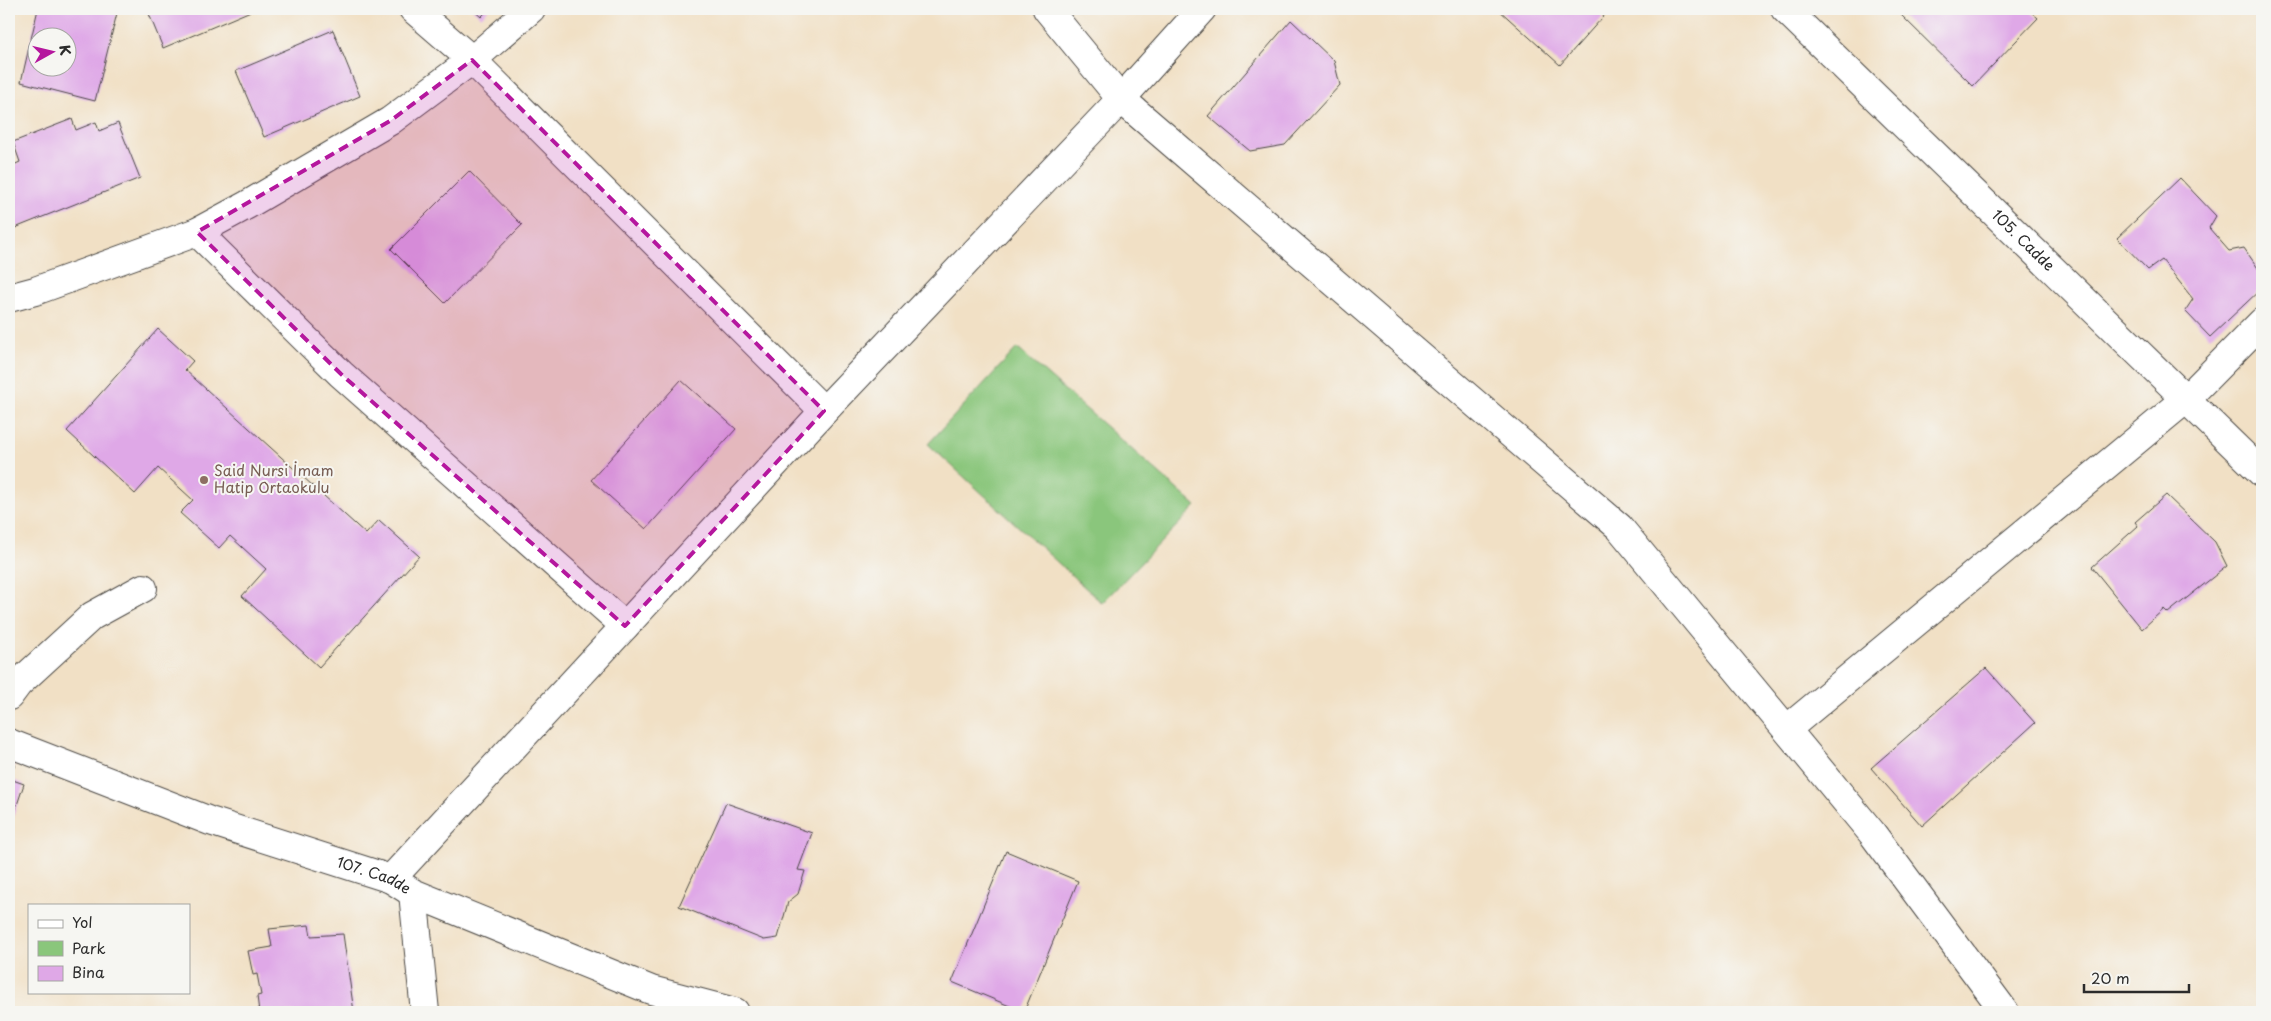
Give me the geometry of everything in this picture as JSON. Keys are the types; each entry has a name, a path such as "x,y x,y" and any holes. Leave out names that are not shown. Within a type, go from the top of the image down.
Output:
{"street":[{"path":"413,9 472,60 824,411"},
{"path":"9,298 35,291 197,232 247,205 390,121 472,60 531,9"},
{"path":"1047,9 1121,99 1619,527 1872,833 2005,1012"},
{"path":"425,1012 402,886 625,626 824,411 1121,99 1202,9"},
{"name":"105. Cadde","path":"1785,9 2262,473"},
{"path":"197,232 341,374 625,626"},
{"path":"1787,730 2185,400 2262,322"},
{"path":"9,696 18,684 92,616 143,588"},
{"name":"107. Cadde","path":"9,743 210,821 402,886 651,990 735,1012"}],"highlighted area":[{"path":"472,60 824,411 625,626 341,374 197,232 390,121"}],"green space":[{"path":"1017,348 1196,506 1102,603 928,444"}],"building":[{"path":"38,9 118,9 95,101 21,82 28,52 28,78 78,78 78,28 34,28"},
{"path":"147,9 252,9 253,10 163,48"},
{"path":"472,9 489,9 481,17"},
{"path":"1498,9 1610,9 1560,65"},
{"path":"1900,9 2028,9 2038,18 1973,86 1897,11"},
{"path":"1291,20 1334,61 1340,85 1285,145 1250,151 1208,116"},
{"path":"333,30 360,96 264,137 236,71"},
{"path":"72,119 76,130 96,122 99,131 118,123 140,178 15,228 9,212 9,167 20,162 13,142"},
{"path":"469,171 522,225 445,303 391,249"},
{"path":"2180,178 2216,216 2209,228 2229,251 2244,248 2262,274 2262,288 2210,337 2185,311 2193,299 2162,260 2148,270 2117,238"},
{"path":"158,329 193,361 185,370 366,534 379,520 419,556 319,667 242,596 266,569 230,536 219,548 180,513 193,500 158,468 135,494 67,431"},
{"path":"681,380 736,429 646,529 591,480"},
{"path":"2166,495 2215,542 2227,566 2168,613 2164,609 2142,629 2092,567 2138,526 2135,522"},
{"path":"1986,668 2035,723 1922,826 1871,768"},
{"path":"9,761 15,764 10,779 24,784 9,829"},
{"path":"726,803 812,833 798,870 805,871 798,894 788,902 778,938 764,940 679,906"},
{"path":"1006,851 1078,881 1024,1012 952,982"},
{"path":"309,925 311,936 343,934 354,1012 259,1012 257,996 261,995 257,974 253,975 248,951 272,947 269,929"}],"place":[{"name":"Said Nursi İmam Hatip Ortaokulu","path":"204,480"}]}
